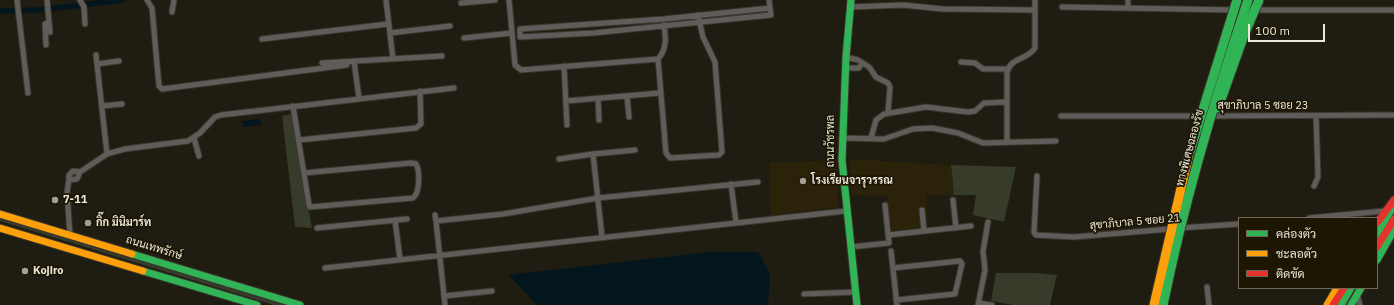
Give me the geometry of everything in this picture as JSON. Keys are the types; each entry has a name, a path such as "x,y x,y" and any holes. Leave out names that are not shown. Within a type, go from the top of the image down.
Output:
{"main road":[{"name":"ทางพิเศษฉลองรัช","path":"1154,305 1163,262 1208,90 1237,0"},
{"name":"ทางพิเศษฉลองรัช","path":"1163,305 1171,265 1218,87 1248,0"},
{"path":"1206,136 1224,94 1244,35 1259,0"},
{"name":"ถนนวัชรพล","path":"851,3 845,68 842,138 846,211 857,305"},
{"path":"1379,231 1384,211 1394,200"},
{"path":"1379,231 1394,205"},
{"name":"ถนนเทพรักษ์","path":"0,214 300,305"},
{"path":"1379,231 1394,219"},
{"path":"0,228 257,305"},
{"path":"1378,258 1394,230"},
{"path":"1327,305 1337,289"},
{"path":"1333,305 1343,289"},
{"path":"1341,305 1356,290"},
{"path":"1351,305 1356,290"}],"street":[{"path":"17,0 28,93"},
{"path":"47,0 50,32"},
{"path":"147,0 152,8 159,86 162,89 347,66"},
{"path":"172,12 174,0"},
{"path":"386,0 393,59"},
{"path":"461,3 495,0"},
{"path":"509,0 517,68 521,70 658,59"},
{"path":"769,0 771,15 593,34 520,37 520,29 664,19 770,8"},
{"path":"1007,142 1008,69 1013,61 1031,53 1035,48 1035,0"},
{"path":"1128,0 1128,8"},
{"path":"80,1 84,7 85,24"},
{"path":"851,3 908,2 943,9 1035,10"},
{"path":"1062,7 1394,10"},
{"path":"664,19 666,40 664,52 658,59 667,156 670,158 721,154 715,62 698,23 698,15"},
{"path":"46,45 45,24 49,22"},
{"path":"262,39 388,24"},
{"path":"592,25 593,34"},
{"path":"390,33 450,26"},
{"path":"464,38 512,33"},
{"path":"96,55 107,154"},
{"path":"322,63 442,56"},
{"path":"846,57 856,59 871,69 876,77 885,80 889,84 888,113"},
{"path":"354,60 358,98"},
{"path":"97,64 119,61"},
{"path":"961,62 975,63 983,69 1008,69"},
{"path":"845,68 859,68 862,63"},
{"path":"564,66 568,125"},
{"path":"70,235 66,192 69,180 78,178 80,172 107,154 125,149 180,143 194,138 215,117 292,106 454,88"},
{"path":"299,140 416,128 421,124 420,91"},
{"path":"566,101 660,93"},
{"path":"627,96 629,117"},
{"path":"598,98 599,120"},
{"path":"871,138 876,120 881,115 888,113 926,107 968,112 975,111 984,103 1007,102"},
{"path":"102,106 122,104"},
{"path":"292,106 309,205 313,208 413,198 417,193 418,168 416,164 411,163 304,172"},
{"name":"สุขาภิบาล 5 ซอย 23","path":"1060,116 1394,115"},
{"path":"1314,186 1318,178 1316,116"},
{"path":"842,138 884,139 907,131 932,128 958,133 983,143 1056,141"},
{"path":"194,138 199,156"},
{"path":"559,159 635,150"},
{"path":"593,154 602,237"},
{"name":"สุขาภิบาล 5 ซอย 21","path":"1037,176 1034,232 1036,235 1074,237 1238,224"},
{"path":"436,222 502,214 598,198 758,182"},
{"path":"731,184 736,222"},
{"path":"953,200 956,228"},
{"path":"851,247 889,243 885,205"},
{"path":"922,210 924,231"},
{"path":"325,268 846,211"},
{"path":"1320,217 1384,211"},
{"path":"435,215 445,305"},
{"path":"317,228 407,219"},
{"path":"395,220 400,259"},
{"path":"988,222 983,251 985,270 978,304 992,305"},
{"path":"888,235 971,226"},
{"path":"891,251 896,302 955,294 962,264 960,261 893,268"},
{"path":"1207,287 1209,305"},
{"path":"1356,290 1360,305"},
{"path":"444,296 492,291"},
{"path":"804,294 856,292"}],"shaded area":[{"path":"849,159 951,165 954,195 926,195 928,228 891,231 887,196 852,195"},
{"name":"โรงเรียนจารุวรรณ","path":"834,160 839,207 771,215 769,163"}],"green space":[{"path":"291,114 312,228 295,227 282,116"},
{"path":"951,165 1016,167 1004,222 973,215 976,195 954,195"},
{"path":"0,218 285,305 274,305 0,221"},
{"path":"996,273 1035,273 1057,275 1050,305 1013,305 991,301"}],"water":[{"path":"260,119 261,125 243,127 242,121"},
{"path":"709,252 758,252 770,274 768,305 537,305 509,275"}],"waterway":[{"path":"0,11 40,10 122,0"}],"traffic: fast":[{"path":"851,0 846,57 842,160 857,305"},
{"path":"1188,158 1237,0"},
{"path":"1163,305 1190,190 1223,75 1248,0"},
{"path":"1218,108 1244,35 1259,0"},
{"path":"1378,232 1394,205"},
{"path":"1378,258 1394,230"},
{"path":"132,254 300,305"},
{"path":"143,271 257,305"},
{"path":"1341,305 1350,289"},
{"path":"1351,305 1360,289"}],"traffic: slow":[{"path":"1154,305 1188,158"},
{"path":"0,214 132,254"},
{"path":"0,228 143,271"},
{"path":"1327,305 1336,289"}],"traffic: jam":[{"path":"1378,222 1394,200"},
{"path":"1378,245 1394,219"},
{"path":"1333,305 1343,289"}],"place":[{"name":"โรงเรียนจารุวรรณ","path":"803,181"},
{"name":"7-11","path":"55,200"},
{"name":"กิ๊ก มินิมาร์ท","path":"88,223"},
{"name":"Kojiro","path":"25,271"}]}
